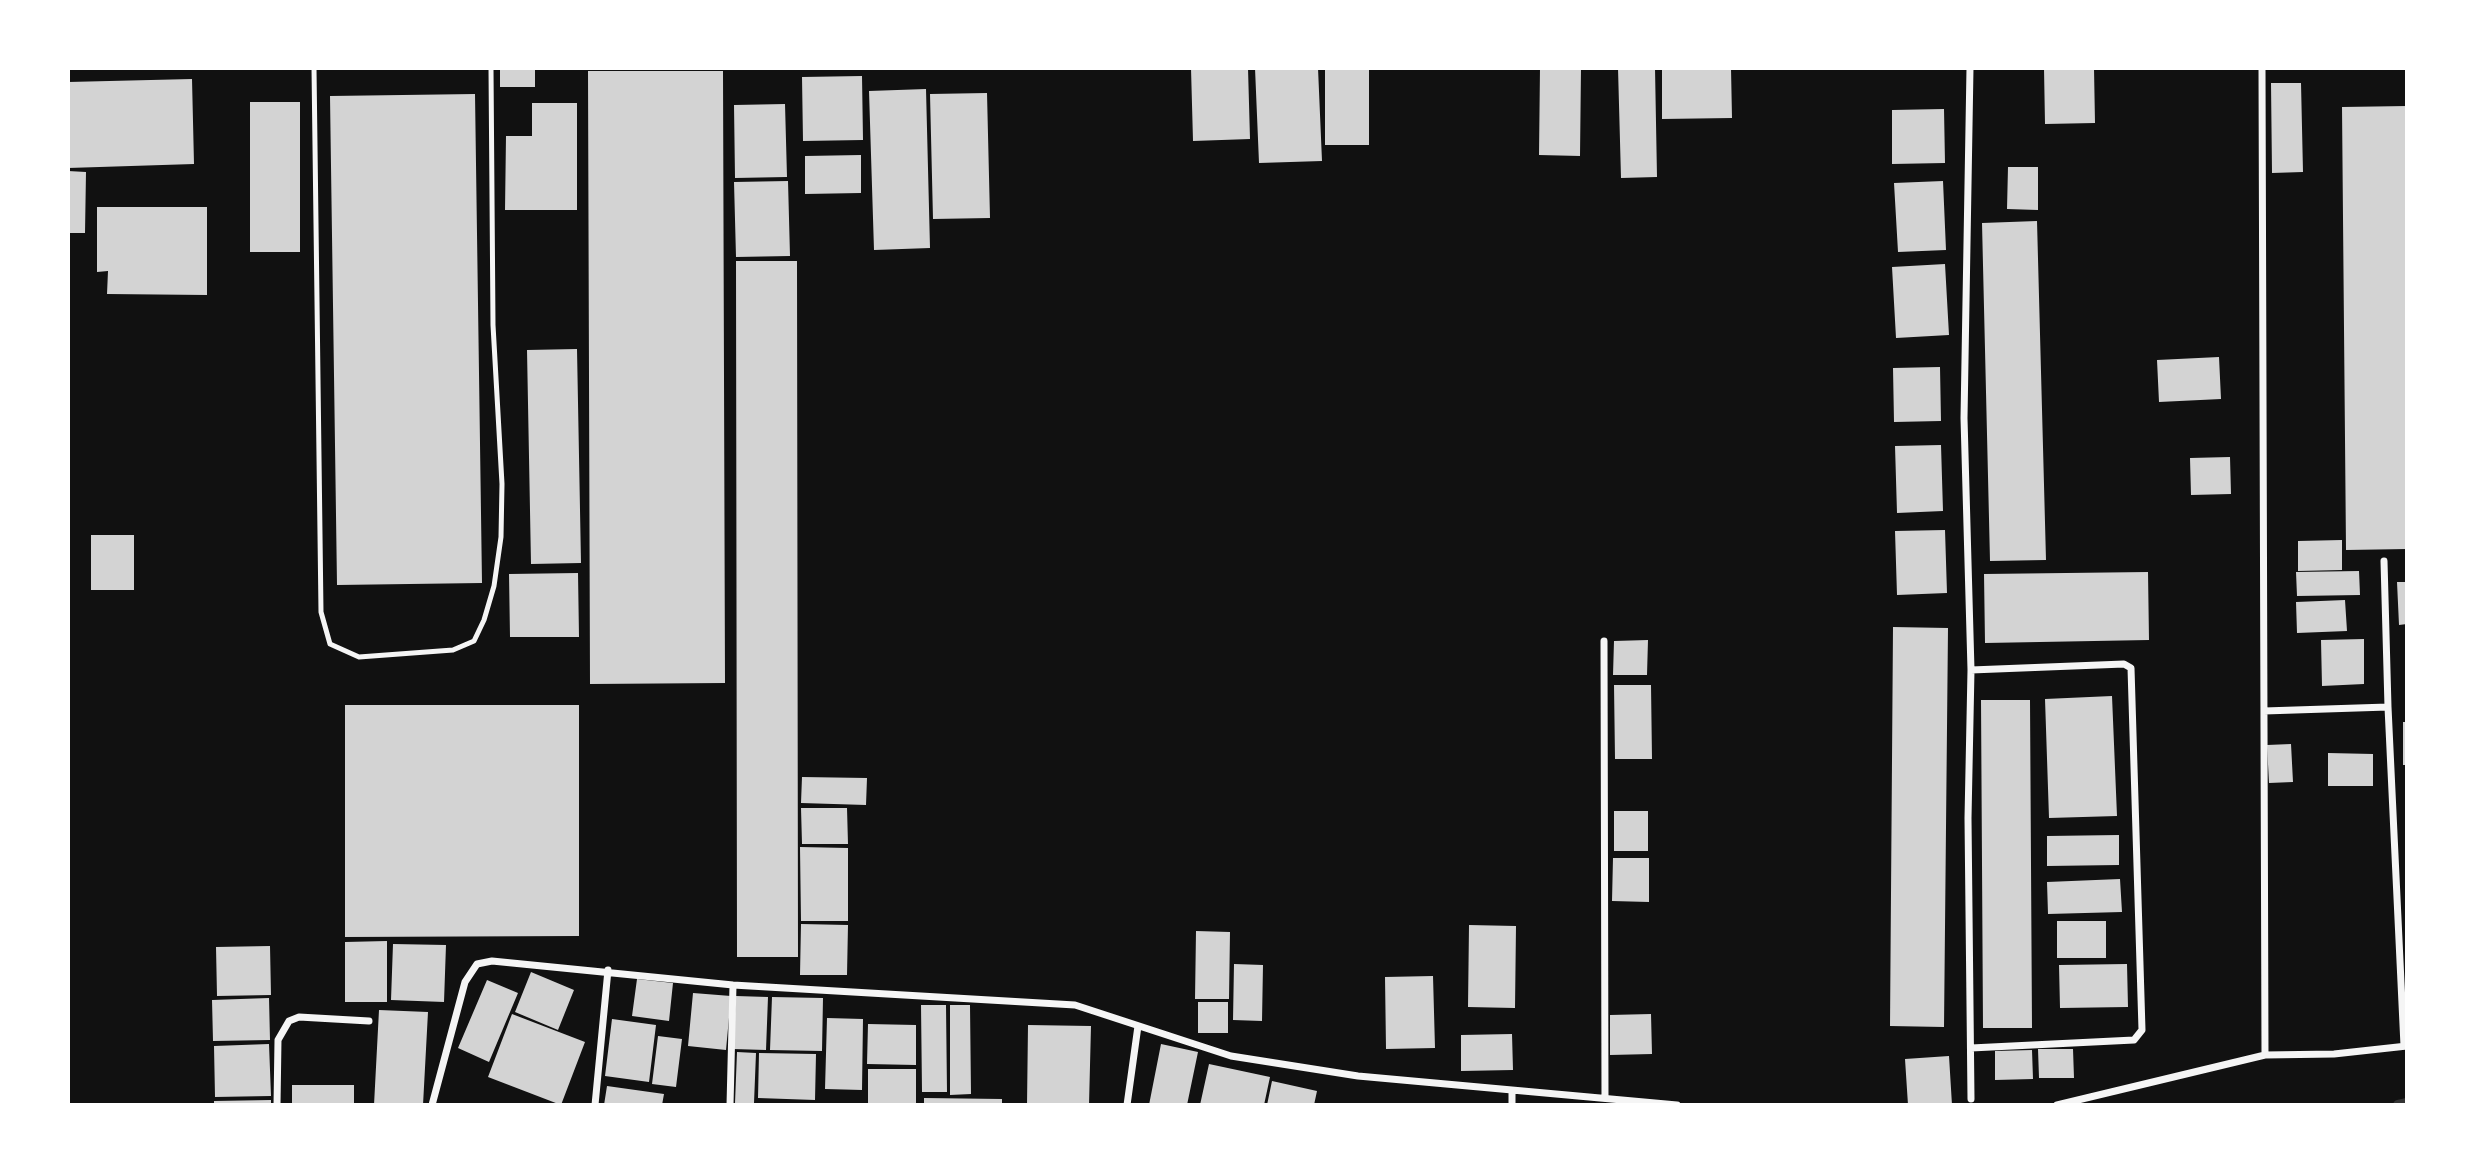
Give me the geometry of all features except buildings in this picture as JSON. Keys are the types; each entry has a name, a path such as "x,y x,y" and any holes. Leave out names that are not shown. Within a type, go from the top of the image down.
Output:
{"street":[{"path":"1970,68 1964,418 1971,670 1968,818 1971,1099"},
{"path":"2262,68 2265,1055"},
{"path":"2057,1105 2265,1055 2334,1054 2405,1046 2388,707 2384,561"},
{"path":"1604,641 1605,1098"},
{"path":"1971,670 2120,664 2131,668 2142,1030 2134,1040 1971,1048"},
{"path":"2264,711 2388,707"},
{"path":"432,1105 465,982 477,964 492,961 608,970 733,985 1075,1005 1231,1056 1358,1076 1677,1105"},
{"path":"595,1105 608,970"},
{"path":"730,1105 733,985"},
{"path":"277,1105 278,1040 289,1021 299,1017 369,1021"},
{"path":"1127,1105 1138,1026"},
{"path":"1511,1105 1512,1090"}],"lane":[{"path":"314,68 321,612 330,644 359,657 453,650 474,641 484,620 494,586 501,537 502,484 493,325 491,68"}],"waterway":[{"path":"2398,1105 2407,1103"}]}
